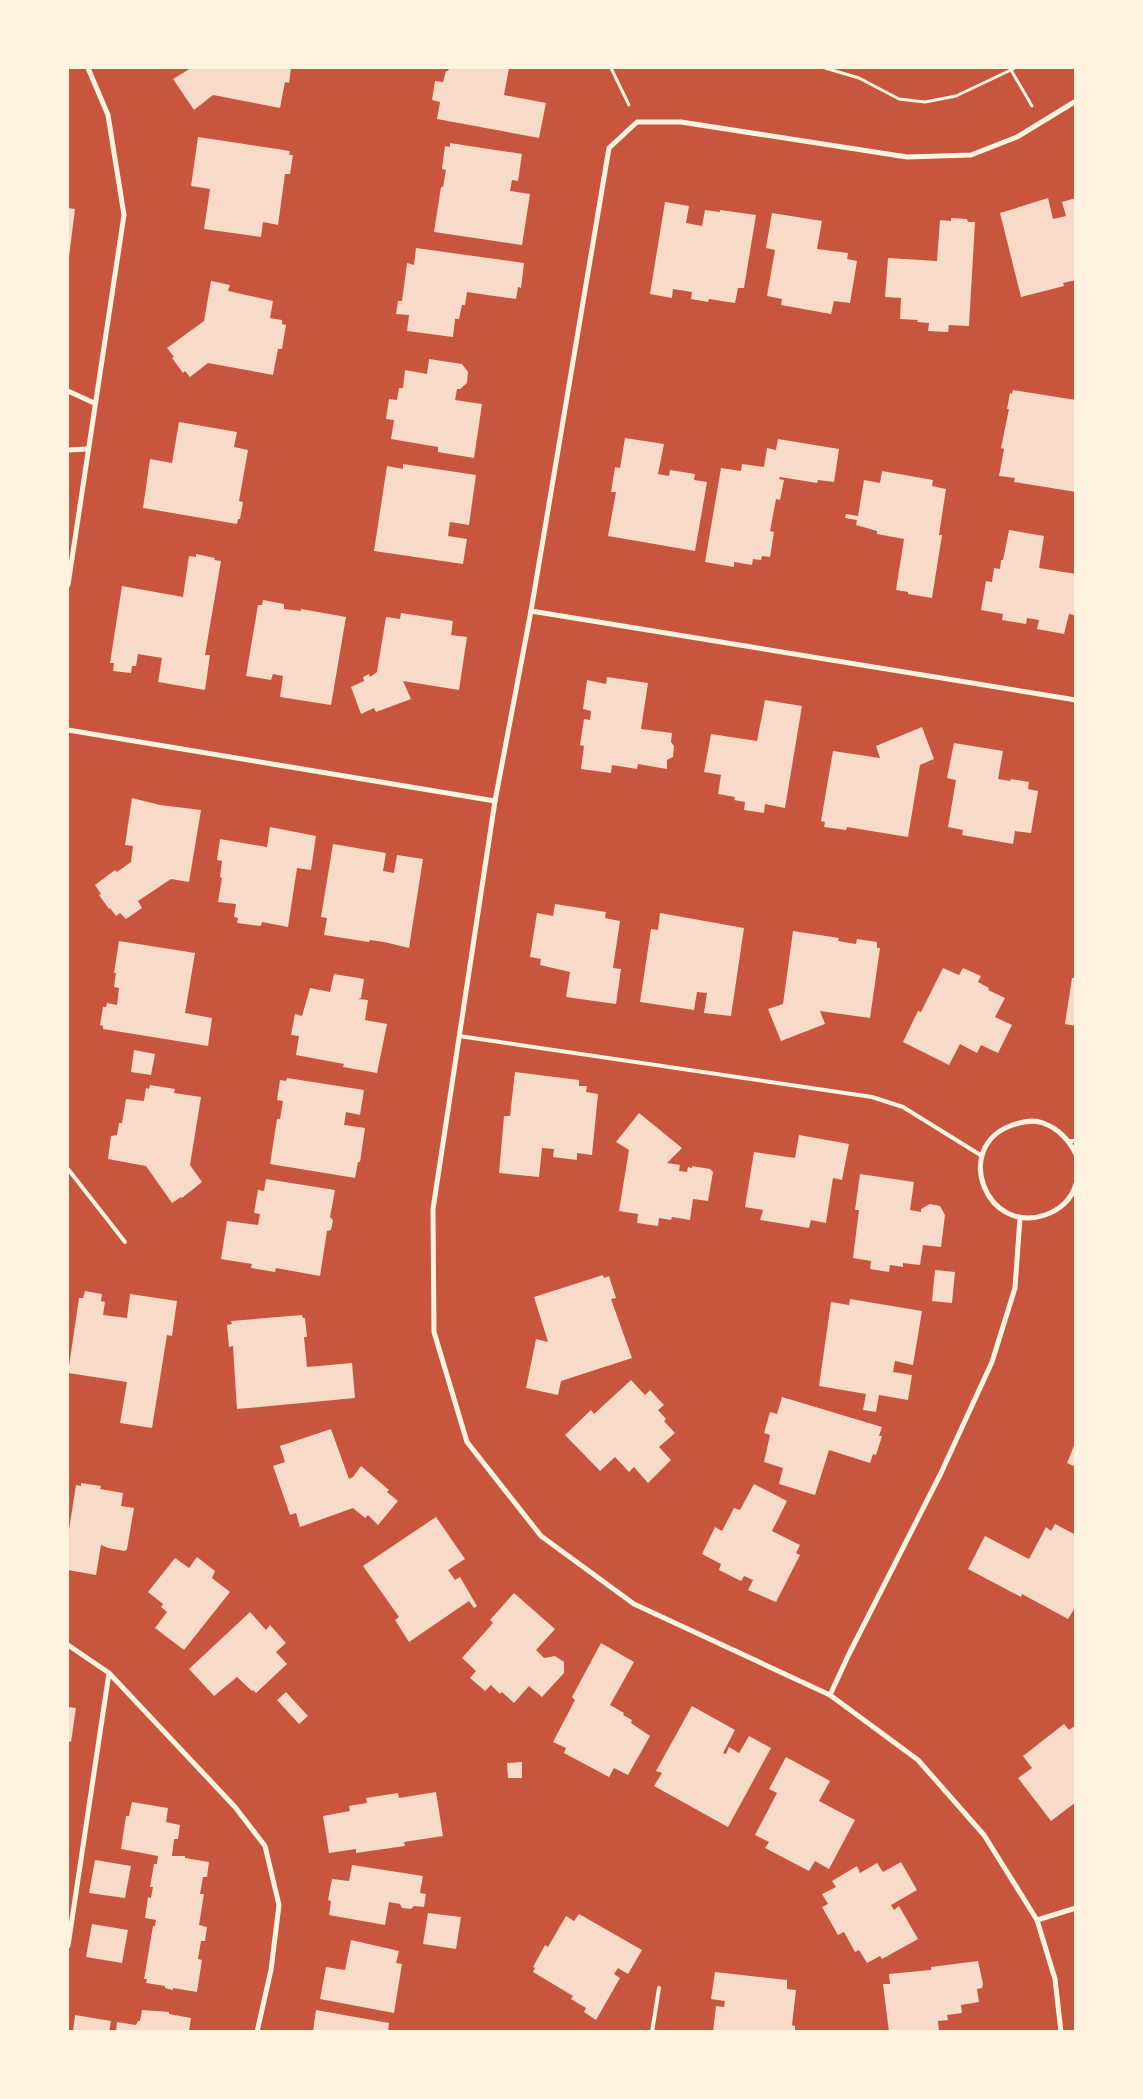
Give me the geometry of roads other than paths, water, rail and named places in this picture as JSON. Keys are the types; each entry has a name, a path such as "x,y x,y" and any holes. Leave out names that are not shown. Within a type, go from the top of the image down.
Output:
{"street":[{"path":"68,585 94,403 124,216 108,114 88,68"},
{"path":"1061,2032 1055,1979 1037,1920 984,1835 918,1760 830,1695 634,1604 541,1536 467,1442 434,1332 433,1209 495,800 531,611 609,148 637,122 681,122 907,157 971,155 1017,137 1076,101"},
{"path":"68,391 94,403"},
{"path":"68,450 88,449"},
{"path":"531,611 1076,700"},
{"path":"68,730 495,800"},
{"path":"1076,1154 1069,1140 1056,1129 1041,1122 1024,1121 1002,1129 990,1140 982,1156 980,1168 983,1185 991,1201 1004,1211 1020,1218 1037,1218 1053,1212 1064,1204 1074,1191 1076,1184"},
{"path":"830,1695 941,1473 992,1362 1015,1288 1020,1218"},
{"path":"68,1645 109,1673 235,1807 265,1846 279,1905 271,1970 257,2032"},
{"path":"68,1946 109,1673"},
{"path":"1037,1920 1076,1908"}],"lane":[{"path":"459,1036 872,1097 903,1107 982,1156"},
{"path":"1069,1140 1076,1141"},
{"path":"68,1169 125,1242"},
{"path":"652,2032 659,1988"}]}
